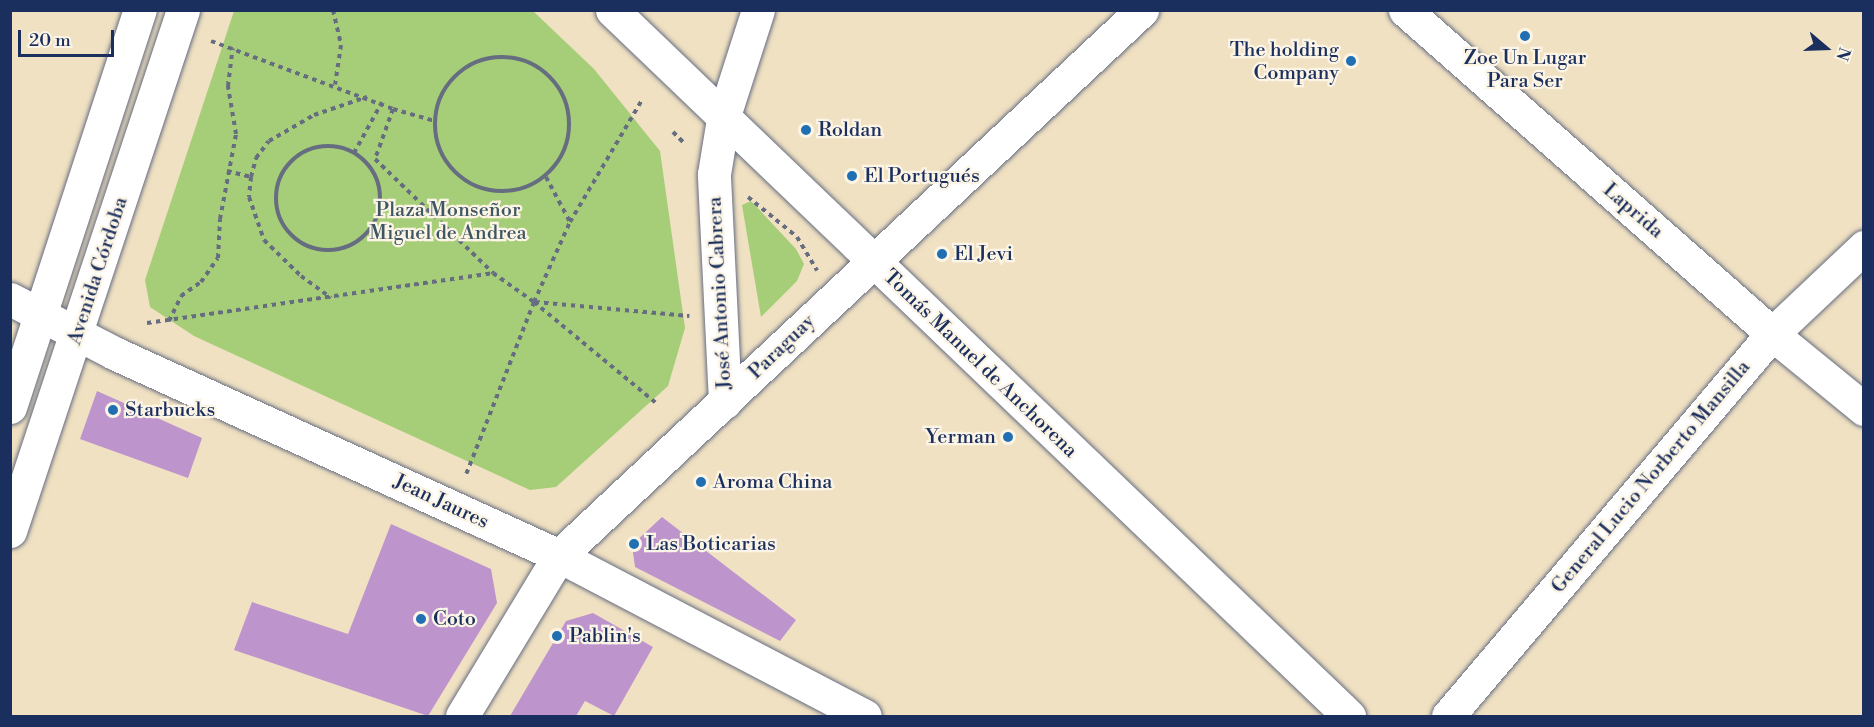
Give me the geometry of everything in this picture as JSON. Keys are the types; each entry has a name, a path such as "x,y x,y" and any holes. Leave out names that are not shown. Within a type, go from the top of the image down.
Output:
{"street":[{"name":"Avenida Córdoba","path":"10,407 42,316 140,10"},
{"name":"Avenida Córdoba","path":"10,531 78,335 183,10"},
{"name":"Tomás Manuel de Anchorena","path":"612,10 689,82 723,119 872,262 1349,717"},
{"name":"José Antonio Cabrera","path":"725,402 714,174 723,119 758,10"},
{"name":"Paraguay","path":"462,717 559,556 1142,10"},
{"name":"Laprida","path":"1405,10 1772,334 1863,409"},
{"name":"General Lucio Norberto Mansilla","path":"1448,717 1772,334 1863,247"},
{"name":"Jean Jaures","path":"10,299 78,335 559,556 866,717"}],"path":[{"path":"333,10 341,45 335,85"},
{"path":"211,40 382,102 393,109 435,121"},
{"path":"169,321 182,296 201,282 218,258 227,171 236,134 228,86 233,48"},
{"path":"508,56 530,62 549,75 563,94 570,116 568,139 560,160 546,177 527,188 505,192 484,190 464,181 449,166 438,147 435,121 437,104 448,83 465,68 485,58 508,56"},
{"path":"331,298 264,240 249,197 251,177 256,158 269,141 314,115 368,97"},
{"path":"466,475 534,302 570,222 642,100"},
{"path":"354,153 382,102"},
{"path":"393,109 375,159 493,273 534,302 656,403"},
{"path":"333,146 354,153 374,173 380,189 380,206 374,223 348,247 331,251 297,242 277,213 275,196 287,164 316,147 333,146"},
{"path":"227,171 251,177"},
{"path":"546,177 570,222"},
{"path":"147,323 493,273"},
{"path":"534,302 690,316"}],"green space":[{"name":"Plaza Monseñor Miguel de Andrea","path":"234,11 533,11 594,69 660,151 685,328 668,386 556,487 530,490 194,336 150,307 145,280"},
{"path":"751,201 796,249 804,264 797,281 761,317 742,205"}],"building":[{"path":"97,391 202,438 188,478 80,439"},
{"path":"662,517 796,620 780,641 635,567 632,545"},
{"name":"Coto","path":"391,524 491,569 497,603 428,716 234,650 252,602 348,634"},
{"path":"593,613 653,647 614,716 585,701 576,716 510,716 566,621"}],"place":[{"name":"Zoe Un Lugar Para Ser","path":"1525,36"},
{"name":"The holding Company","path":"1351,61"},
{"name":"Roldan","path":"806,130"},
{"name":"El Portugués","path":"852,176"},
{"name":"El Jevi","path":"942,254"},
{"name":"Starbucks","path":"113,410"},
{"name":"Yerman","path":"1008,437"},
{"name":"Aroma China","path":"701,482"},
{"name":"Las Boticarias","path":"634,544"},
{"name":"Coto","path":"421,619"},
{"name":"Pablin's","path":"557,636"}]}
